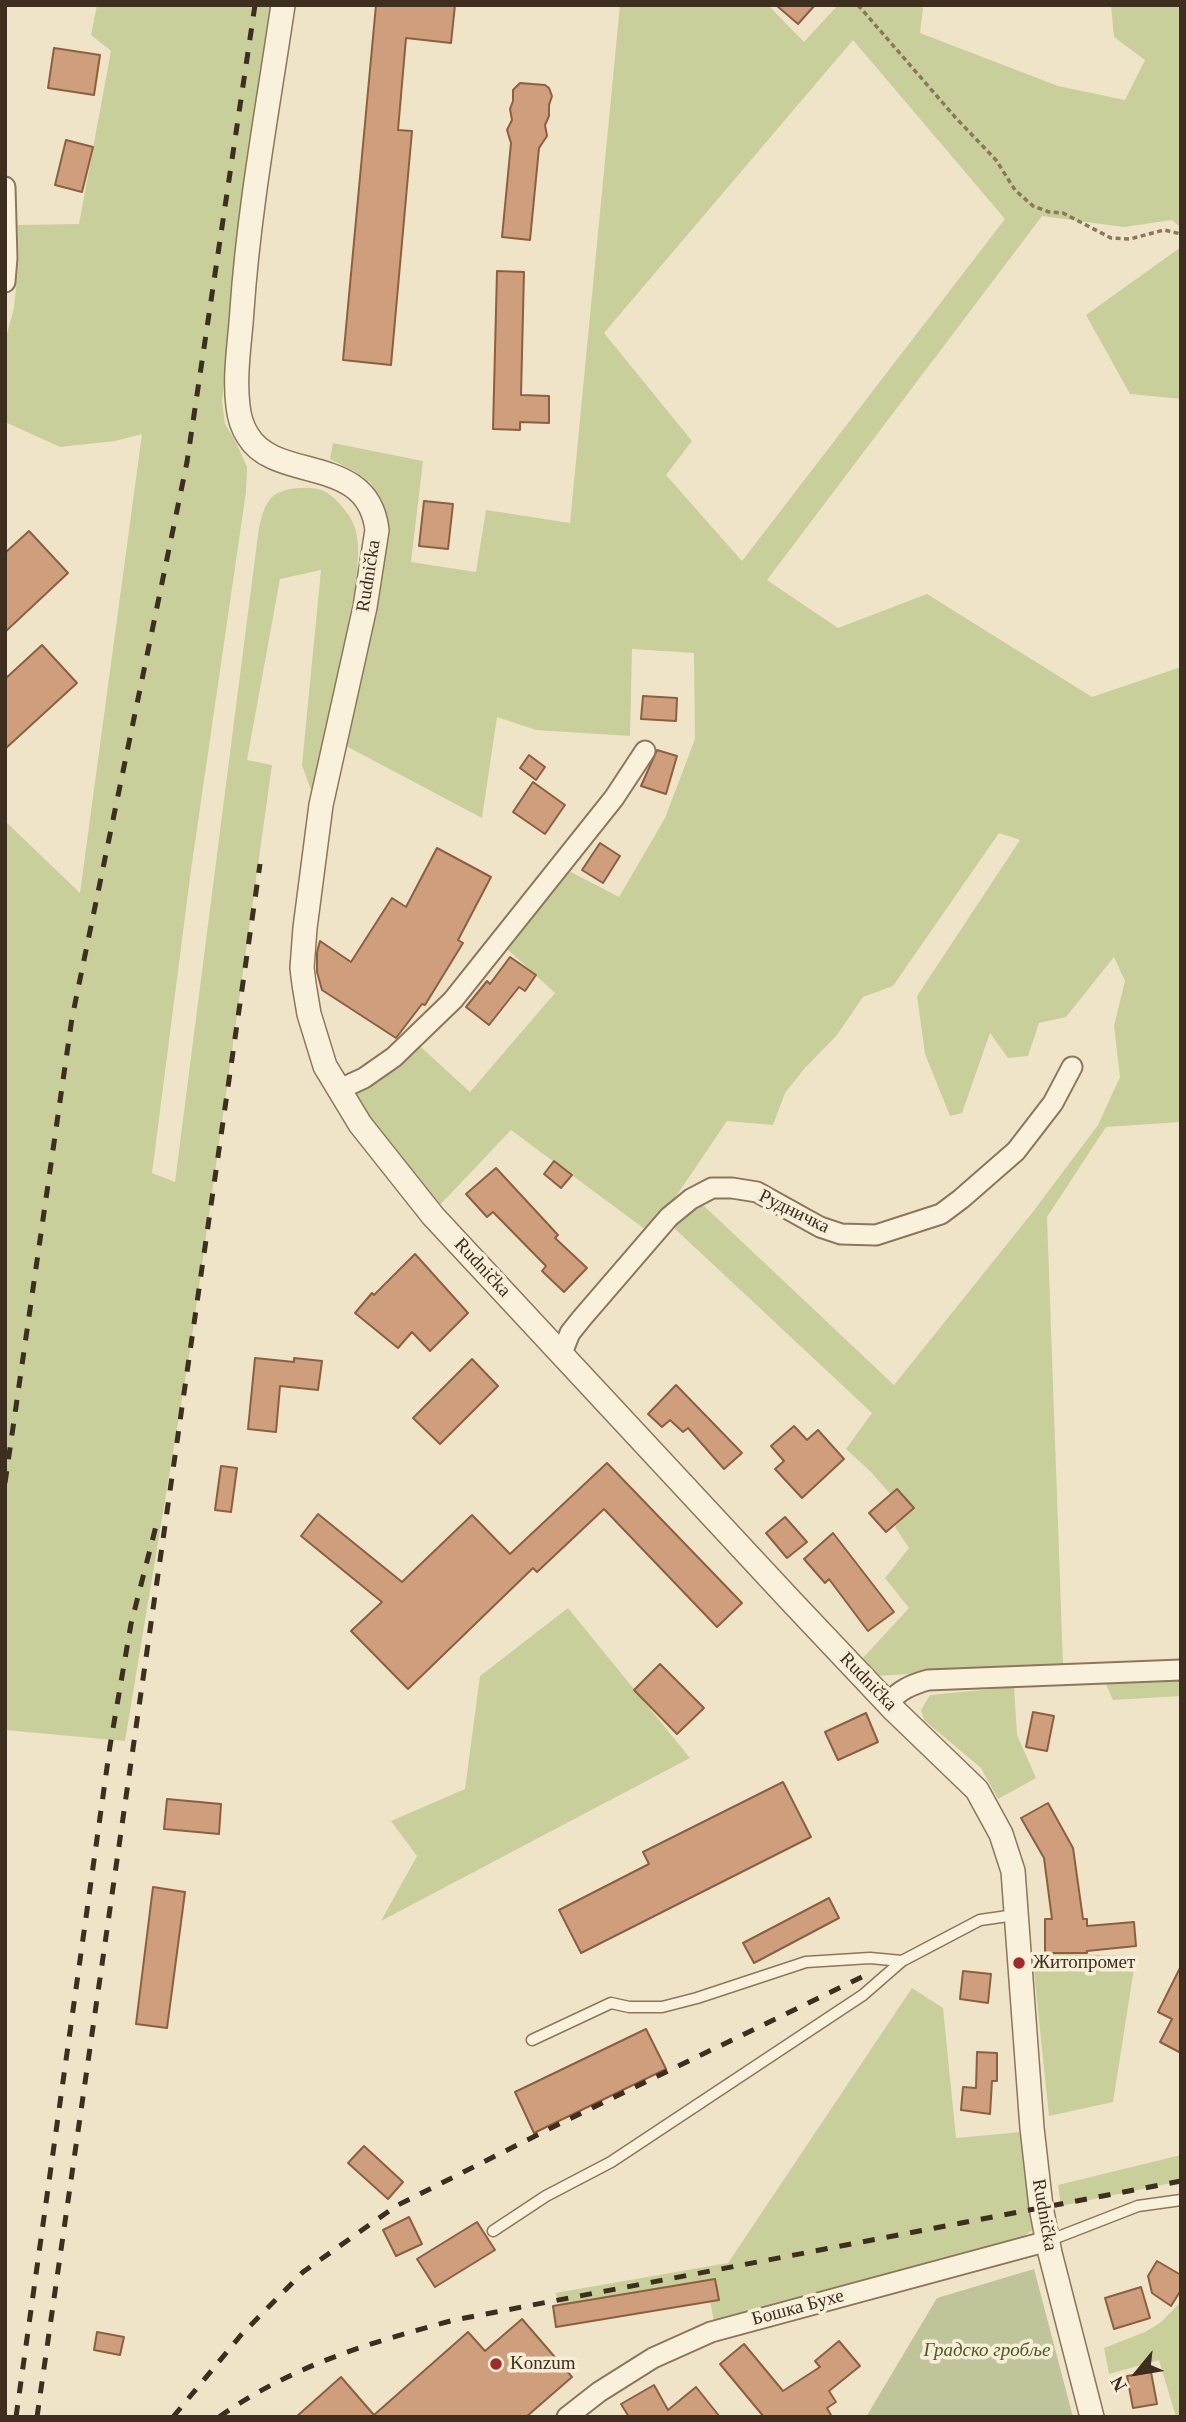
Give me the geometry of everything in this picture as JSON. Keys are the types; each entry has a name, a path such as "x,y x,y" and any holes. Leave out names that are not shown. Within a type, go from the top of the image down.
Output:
{"street":[{"name":"Rudnička","path":"283,5 245,274 238,407 252,443 278,458 349,483 368,502 376,519 377,530 365,607 321,805 305,928 302,968 309,1014 325,1066 360,1125 433,1216 719,1526 888,1703 964,1774 985,1801 1009,1853 1013,1871 1035,2161 1048,2241 1092,2417"},
{"path":"5,187 5,282"},
{"path":"338,1090 363,1078 394,1057 453,1000 614,798 645,751"},
{"name":"Рудничка","path":"562,1353 570,1334 582,1318 669,1217 691,1199 712,1188 757,1192 820,1227 841,1234 876,1235 941,1213 1016,1151 1053,1103 1072,1067"},
{"path":"888,1703 899,1691 911,1684 928,1680 1181,1670"},
{"name":"Бошка Бухе","path":"567,2417 599,2392 653,2358 712,2332 1048,2241"}],"lane":[{"path":"493,2231 546,2196 611,2162 863,1995 902,1961 980,1920 1016,1915"},
{"path":"532,2040 611,2003 629,2007 662,2007 806,1962 870,1958 902,1961"},
{"path":"1048,2241 1138,2206 1181,2200"}],"path":[{"path":"858,5 955,117 996,159 1015,190 1033,206 1063,214 1111,238 1130,239 1164,230 1181,234"}],"green space":[{"path":"97,5 274,5 247,187 222,401 225,424 247,467 246,492 191,870 152,1173 175,1182 259,527 267,504 276,494 289,489 319,489 345,510 356,531 358,547 355,588 315,801 302,765 321,570 280,579 247,760 272,765 191,1344 125,1741 5,1730 5,821 80,893 142,434 115,441 60,447 5,422 5,341 14,308 19,259 18,225 79,224 111,51 91,35"},
{"path":"620,5 768,5 804,42 838,5 918,5 923,8 920,33 1058,86 1125,100 1145,60 1114,37 1111,5 1181,5 1181,228 1172,220 1124,227 1042,216 767,580 838,628 927,594 1092,697 1181,667 1181,1122 1106,1127 1047,1217 1063,1664 877,1676 862,1659 909,1608 885,1578 909,1548 895,1527 906,1512 871,1472 846,1449 872,1413 673,1227 689,1210 702,1204 894,1385 1032,1213 1098,1125 1120,1077 1114,1026 1125,981 1114,957 1066,1017 1039,1023 1028,1056 1008,1058 990,1033 962,1113 950,1116 925,1054 917,996 1020,840 999,833 893,986 863,997 837,1035 785,1093 773,1125 727,1121 662,1217 646,1230 511,1130 439,1206 376,1131 345,1080 411,1038 470,1092 555,993 505,947 567,870 619,897 665,818 695,739 694,653 632,649 630,736 536,730 497,717 482,818 346,746 379,581 381,503 371,483 330,459 333,443 423,461 411,562 476,572 486,510 570,523","holes":["853,40 1005,219 742,561 666,475 692,441 604,333"]},
{"path":"1181,247 1181,399 1130,394 1086,315"},
{"path":"568,1608 690,1758 381,1921 417,1856 391,1821 465,1789 480,1676"},
{"path":"1181,1679 1181,1696 1113,1700 1105,1682"},
{"path":"1014,1687 1017,1735 1036,1778 998,1799 981,1768 924,1720 921,1710 930,1695"},
{"path":"1032,1953 1136,1956 1113,2102 1049,2116"},
{"path":"912,1988 943,2008 956,2138 1022,2132 1039,2226 1002,2250 715,2326 707,2286 563,2309 555,2293 728,2263"},
{"path":"1181,2155 1181,2181 1061,2206 1058,2185"},
{"name":"Градско гробље","path":"1034,2269 1073,2417 866,2417 937,2298"},
{"path":"1181,2302 1181,2417 1176,2417 1159,2360 1109,2374 1104,2348 1145,2332 1160,2323"}],"building":[{"path":"376,5 455,5 451,43 406,38 398,130 412,131 391,365 343,360"},
{"path":"776,5 815,5 798,24"},
{"path":"54,48 100,55 94,95 48,88"},
{"path":"520,83 545,85 552,96 545,125 547,136 539,148 530,240 502,237 511,143 507,130 512,120 510,109 513,90"},
{"path":"66,140 93,147 82,192 55,185"},
{"path":"497,271 524,272 521,395 549,396 549,423 520,422 520,430 493,429"},
{"path":"424,501 453,504 448,549 419,546"},
{"path":"29,531 68,573 5,632 5,553"},
{"path":"42,645 77,683 5,749 5,679"},
{"path":"643,696 677,698 676,721 641,719"},
{"path":"657,750 677,756 666,794 641,786"},
{"path":"529,755 545,767 536,780 520,768"},
{"path":"533,782 565,805 545,834 513,812"},
{"path":"600,843 620,856 603,883 582,870"},
{"path":"437,848 491,877 458,940 463,943 425,1005 422,1004 396,1038 322,990 317,972 317,952 320,941 351,962 392,898 406,907"},
{"path":"510,957 536,975 525,991 519,987 489,1025 466,1007 487,981 490,984"},
{"path":"554,1161 572,1175 561,1188 544,1174"},
{"path":"496,1168 558,1235 555,1238 587,1268 564,1292 542,1271 546,1266 493,1212 487,1217 466,1194"},
{"path":"415,1254 468,1313 430,1351 412,1332 398,1348 355,1313 372,1293 374,1295"},
{"path":"255,1358 294,1362 294,1358 322,1361 318,1390 280,1386 276,1432 248,1429"},
{"path":"472,1359 498,1386 440,1444 413,1418"},
{"path":"676,1385 742,1453 724,1469 688,1428 683,1432 670,1420 662,1427 648,1414"},
{"path":"794,1426 807,1440 818,1430 844,1459 802,1498 775,1469 784,1461 771,1446"},
{"path":"607,1463 742,1603 717,1627 604,1509 537,1572 533,1568 408,1689 351,1631 382,1602 301,1536 318,1514 402,1582 472,1515 510,1554"},
{"path":"221,1466 237,1468 231,1512 215,1510"},
{"path":"897,1489 914,1508 886,1532 869,1513"},
{"path":"785,1517 807,1542 787,1558 766,1533"},
{"path":"833,1533 894,1612 868,1631 829,1579 825,1583 804,1559"},
{"path":"660,1664 704,1708 677,1734 634,1690"},
{"path":"1033,1712 1054,1716 1047,1751 1026,1747"},
{"path":"866,1713 878,1742 838,1760 825,1732"},
{"path":"783,1782 811,1837 581,1953 559,1910 649,1864 643,1852"},
{"path":"167,1799 221,1804 219,1834 164,1829"},
{"path":"1048,1803 1073,1848 1083,1919 1087,1919 1087,1926 1134,1922 1136,1946 1087,1953 1045,1953 1045,1919 1052,1919 1044,1858 1021,1818"},
{"path":"153,1887 185,1892 167,2028 136,2024"},
{"path":"829,1898 839,1918 754,1963 743,1943"},
{"path":"1181,1966 1181,2053 1160,2042 1172,2019 1158,2012"},
{"path":"963,1971 991,1974 988,2003 960,1999"},
{"path":"646,2029 666,2069 534,2133 515,2092"},
{"path":"977,2052 997,2053 997,2081 992,2081 990,2114 961,2110 963,2087 976,2088"},
{"path":"364,2146 403,2182 388,2199 348,2163"},
{"path":"409,2217 422,2244 396,2256 383,2230"},
{"path":"477,2222 495,2250 435,2287 417,2259"},
{"path":"1157,2261 1181,2275 1181,2290 1171,2306 1152,2293 1148,2276"},
{"path":"715,2279 719,2300 556,2327 553,2306"},
{"path":"1141,2287 1150,2318 1114,2329 1105,2298"},
{"name":"Konzum","path":"522,2319 572,2377 526,2417 296,2417 341,2377 374,2415 468,2332 485,2351"},
{"path":"97,2332 124,2337 120,2355 94,2350"},
{"path":"839,2341 860,2366 829,2391 836,2402 827,2408 832,2417 764,2417 720,2364 744,2344 783,2391 820,2367 815,2361"},
{"path":"1151,2372 1157,2404 1133,2408 1127,2376"},
{"path":"654,2385 668,2410 696,2387 720,2417 629,2417 621,2404"}],"railway":[{"path":"5,1483 72,1018 187,462 255,5"},
{"path":"37,2417 260,864"},
{"path":"16,2417 110,1746 131,1624 156,1526"},
{"path":"173,2417 241,2335 303,2272 396,2206 870,1973"},
{"path":"219,2417 275,2383 332,2358 454,2320 1181,2181"}],"place":[{"name":"Житопромет","path":"1019,1963"},
{"name":"Konzum","path":"496,2364"}]}
